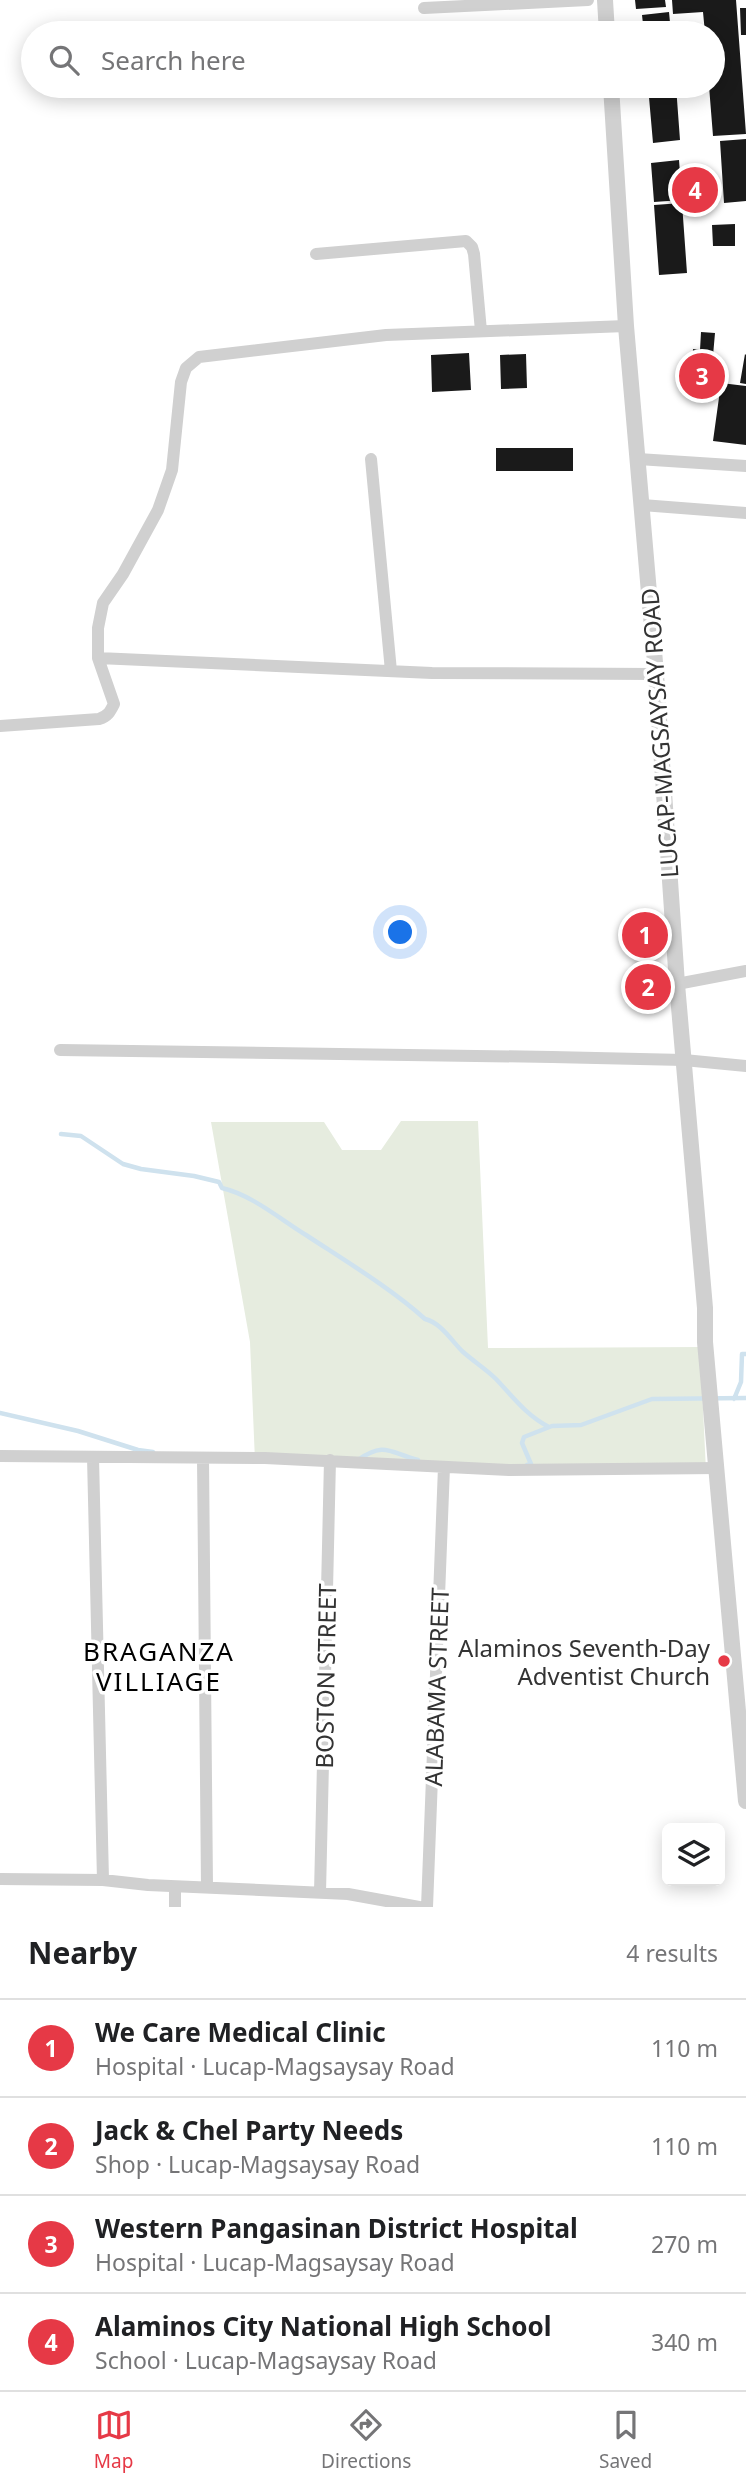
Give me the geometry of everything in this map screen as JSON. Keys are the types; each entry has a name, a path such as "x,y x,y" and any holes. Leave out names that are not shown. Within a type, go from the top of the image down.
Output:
{"street":[{"path":"424,8 588,0"},
{"path":"605,0 606,21"},
{"name":"LUCAP-MAGSAYSAY ROAD","path":"612,98 626,326 656,674 677,984 705,1308 705,1342 746,1801"},
{"path":"316,254 466,241 474,254 481,331"},
{"path":"0,726 106,717 114,704 98,658 103,603 123,574 158,510 172,470 181,382 186,368 199,357 386,335 626,326"},
{"path":"371,459 391,671"},
{"path":"638,459 746,466"},
{"path":"642,505 746,513"},
{"path":"98,658 391,671 656,674"},
{"path":"677,984 746,971"},
{"path":"60,1050 684,1060 746,1066"},
{"path":"0,1455 145,1455 330,1460 509,1470 718,1468"},
{"path":"93,1457 103,1880"},
{"path":"203,1458 207,1887"},
{"name":"BOSTON STREET","path":"320,1893 330,1460"},
{"name":"ALABAMA STREET","path":"427,1907 444,1467"},
{"path":"0,1879 103,1880 348,1894 419,1907"},
{"path":"175,1886 175,1907"}],"shaded area":[{"path":"401,1121 478,1121 488,1348 700,1347 706,1471 255,1461 250,1342 211,1122 324,1122 342,1150 381,1150"}],"building":[{"path":"635,0 665,0 666,7 636,9"},
{"path":"672,0 736,0 746,134 713,136 710,98 725,98 725,21 704,21 703,12 673,14"},
{"path":"740,8 746,8 746,35 741,35"},
{"path":"669,12 670,21 643,21 642,15"},
{"path":"649,98 677,98 680,140 653,143"},
{"path":"746,139 746,201 724,203 720,141"},
{"path":"679,160 682,200 654,202 651,163"},
{"path":"682,203 687,273 659,275 654,205"},
{"path":"735,224 735,246 713,246 712,225"},
{"path":"701,332 715,333 712,367 692,365 693,349 700,350"},
{"path":"469,353 471,390 432,392 431,355"},
{"path":"526,354 527,388 501,389 500,355"},
{"path":"746,355 746,384 740,383"},
{"path":"721,383 746,386 746,445 713,441"},
{"path":"496,448 573,448 573,471 496,471"}],"waterway":[{"path":"61,1134 81,1136 123,1164 219,1182 222,1188 255,1202 436,1324 462,1351 496,1379 527,1412 549,1427"},
{"path":"734,1399 741,1382 742,1354 746,1354"},
{"path":"527,1465 531,1464 522,1443 524,1437 552,1426 581,1425 652,1399 746,1398"},
{"path":"0,1413 153,1452"},
{"path":"358,1460 381,1450 418,1460"}],"place":[{"name":"Alaminos City National High School","path":"695,190"},
{"name":"Western Pangasinan District Hospital","path":"702,376"},
{"name":"We Care Medical Clinic","path":"645,935"},
{"name":"Jack & Chel Party Needs","path":"648,987"},
{"name":"Alaminos Seventh-Day Adventist Church","path":"724,1661"}],"district":[{"name":"BRAGANZA VILLIAGE","path":"159,1666"}]}
